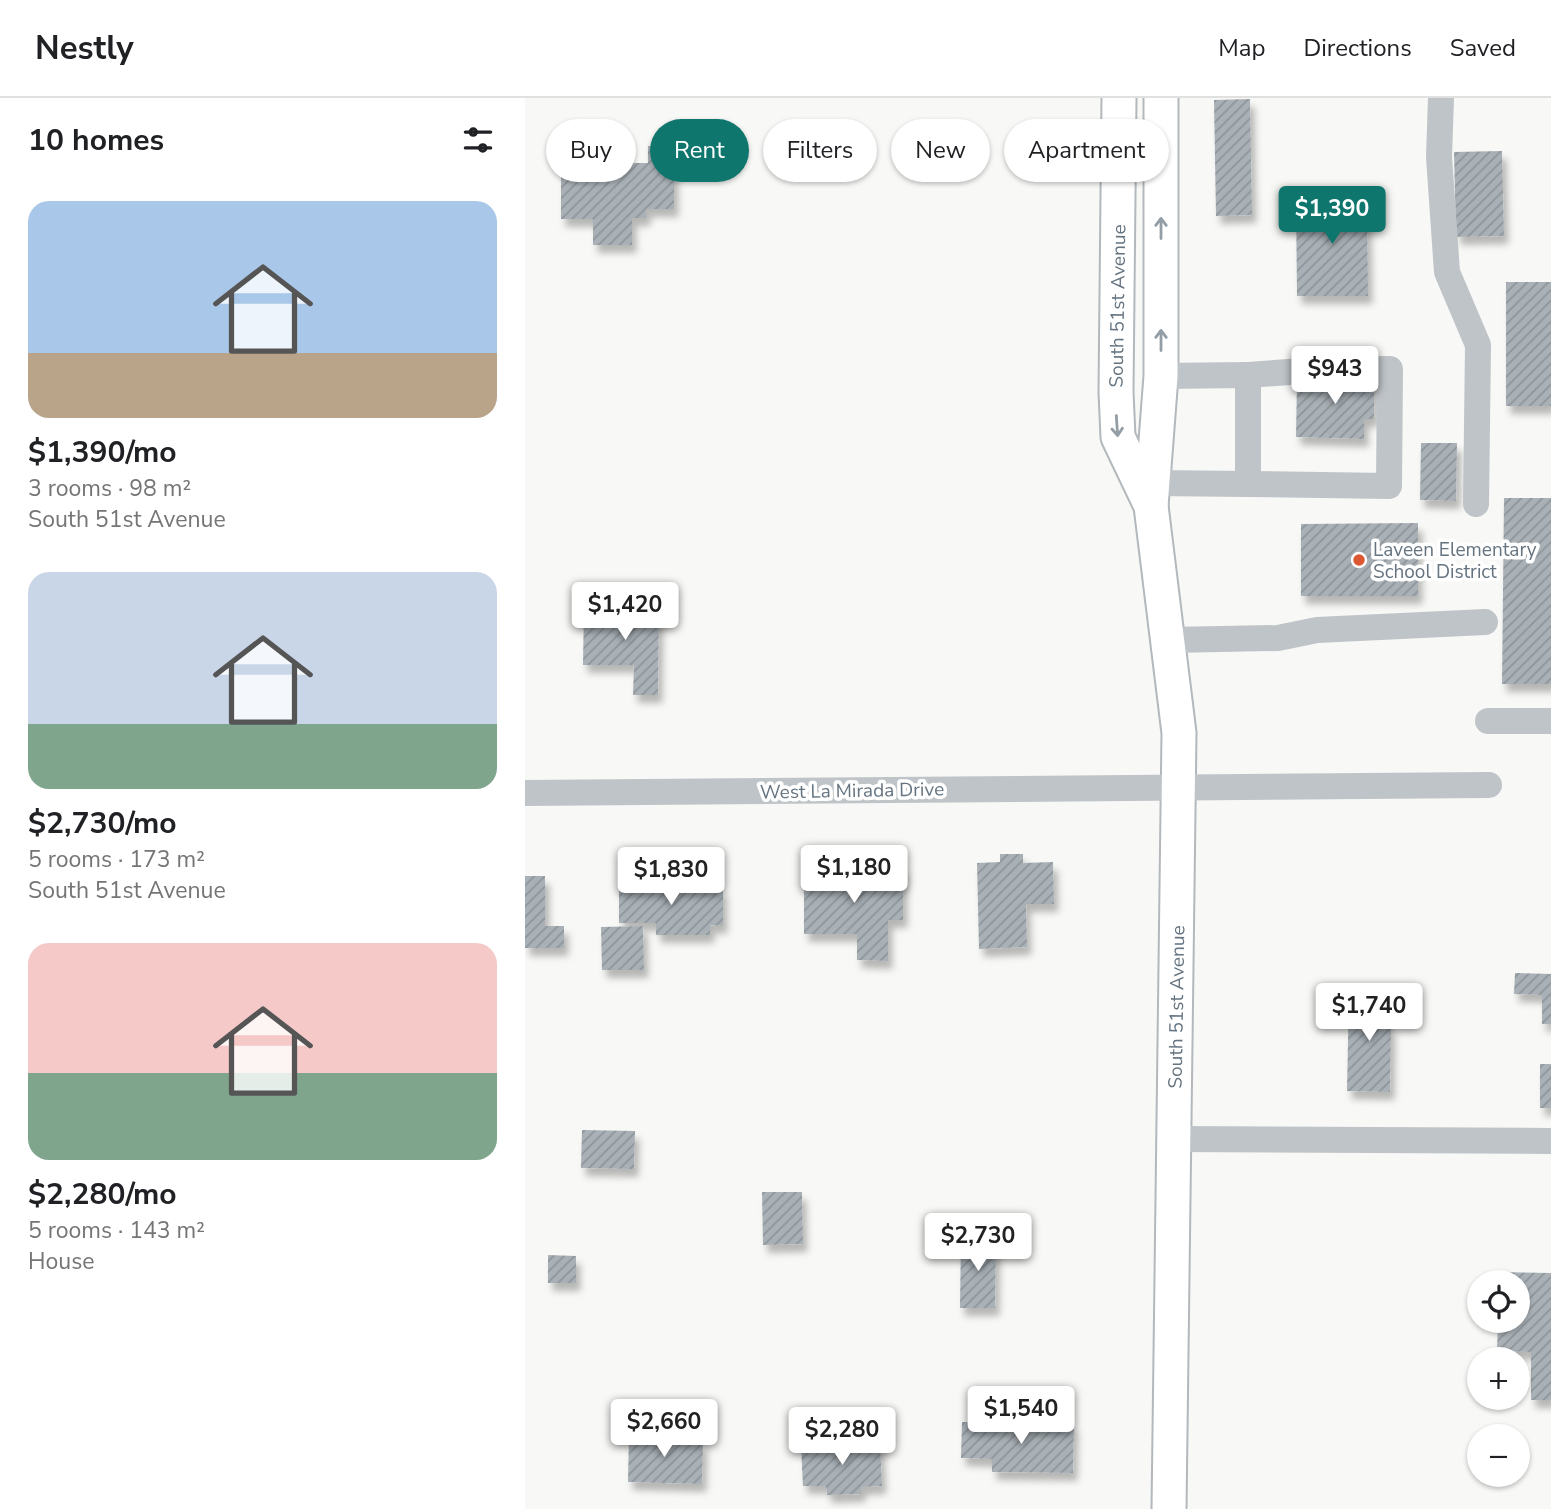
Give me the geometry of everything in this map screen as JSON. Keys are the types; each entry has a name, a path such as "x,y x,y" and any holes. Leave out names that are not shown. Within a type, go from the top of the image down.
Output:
{"main road":[{"name":"South 51st Avenue","path":"1119,98 1116,392 1118,437 1152,495"},
{"name":"South 51st Avenue","path":"1161,98 1161,376 1152,495 1179,733 1169,1509"}],"street":[{"path":"1441,98 1439,157 1447,272 1478,345 1476,504"},
{"path":"1152,495 1248,484 1389,486 1390,369 1161,376"},
{"path":"1248,375 1248,484"},
{"path":"1168,640 1278,638 1317,630 1485,622"},
{"path":"1488,721 1551,721"},
{"name":"West La Mirada Drive","path":"525,793 1489,785"},
{"path":"1175,1139 1551,1140"}],"building":[{"path":"1250,99 1252,215 1216,216 1214,100"},
{"path":"648,146 650,182 674,182 674,209 646,209 646,218 632,218 632,245 593,245 593,219 561,219 561,182 636,182 636,163 648,163"},
{"path":"1502,151 1504,236 1456,237 1454,152"},
{"path":"1296,197 1367,197 1368,296 1297,296"},
{"path":"1506,282 1551,282 1551,406 1506,406"},
{"path":"1375,371 1374,419 1364,419 1364,439 1296,437 1297,380"},
{"path":"1421,443 1457,443 1456,501 1420,500"},
{"path":"1504,498 1551,498 1551,684 1502,684"},
{"name":"Laveen Elementary School District","path":"1418,523 1418,596 1301,596 1301,524"},
{"path":"584,606 659,607 658,695 633,695 634,665 583,665"},
{"path":"1000,854 1023,854 1023,863 1053,862 1054,904 1026,904 1027,947 979,949 977,863 1000,862"},
{"path":"804,866 903,867 903,920 888,920 888,961 857,960 857,934 804,934"},
{"path":"525,876 545,876 545,926 564,926 564,948 525,948"},
{"path":"619,881 692,881 692,888 723,888 723,926 710,925 710,935 656,935 656,923 619,923"},
{"path":"643,926 644,970 602,970 601,927"},
{"path":"1515,973 1551,974 1551,1024 1542,1024 1542,995 1514,994"},
{"path":"1349,992 1388,993 1387,1027 1391,1027 1390,1092 1347,1091"},
{"path":"1540,1064 1551,1064 1551,1108 1540,1108"},
{"path":"582,1130 635,1131 634,1169 581,1168"},
{"path":"762,1192 802,1192 803,1244 763,1245"},
{"path":"961,1237 996,1237 995,1308 960,1308"},
{"path":"548,1255 576,1256 576,1283 548,1283"},
{"path":"1530,1273 1551,1273 1551,1400 1531,1400 1530,1347 1497,1347 1498,1333 1530,1333"},
{"path":"962,1422 1074,1424 1073,1473 992,1472 992,1459 961,1458"},
{"path":"629,1433 680,1434 680,1442 703,1442 702,1484 628,1482"},
{"path":"880,1443 882,1486 861,1487 861,1494 827,1495 826,1486 803,1486 801,1446"}],"place":[{"name":"Laveen Elementary School District","path":"1359,560"}]}
